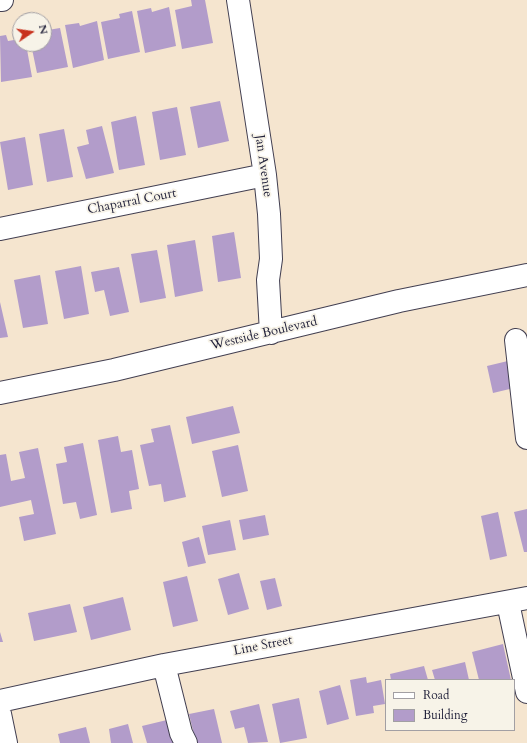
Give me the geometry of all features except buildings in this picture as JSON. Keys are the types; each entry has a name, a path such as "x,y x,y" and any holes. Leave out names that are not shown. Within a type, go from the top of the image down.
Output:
{"street":[{"name":"Jan Avenue","path":"238,0 265,176 270,252 268,280 271,333"},
{"name":"Chaparral Court","path":"0,229 265,176"},
{"name":"Westside Boulevard","path":"0,393 114,370 399,301 527,275"},
{"path":"516,340 527,438"},
{"path":"518,600 527,692"},
{"name":"Line Street","path":"0,701 164,665 518,600"},
{"path":"164,665 180,734 186,743"},
{"path":"0,714 6,743"}]}
